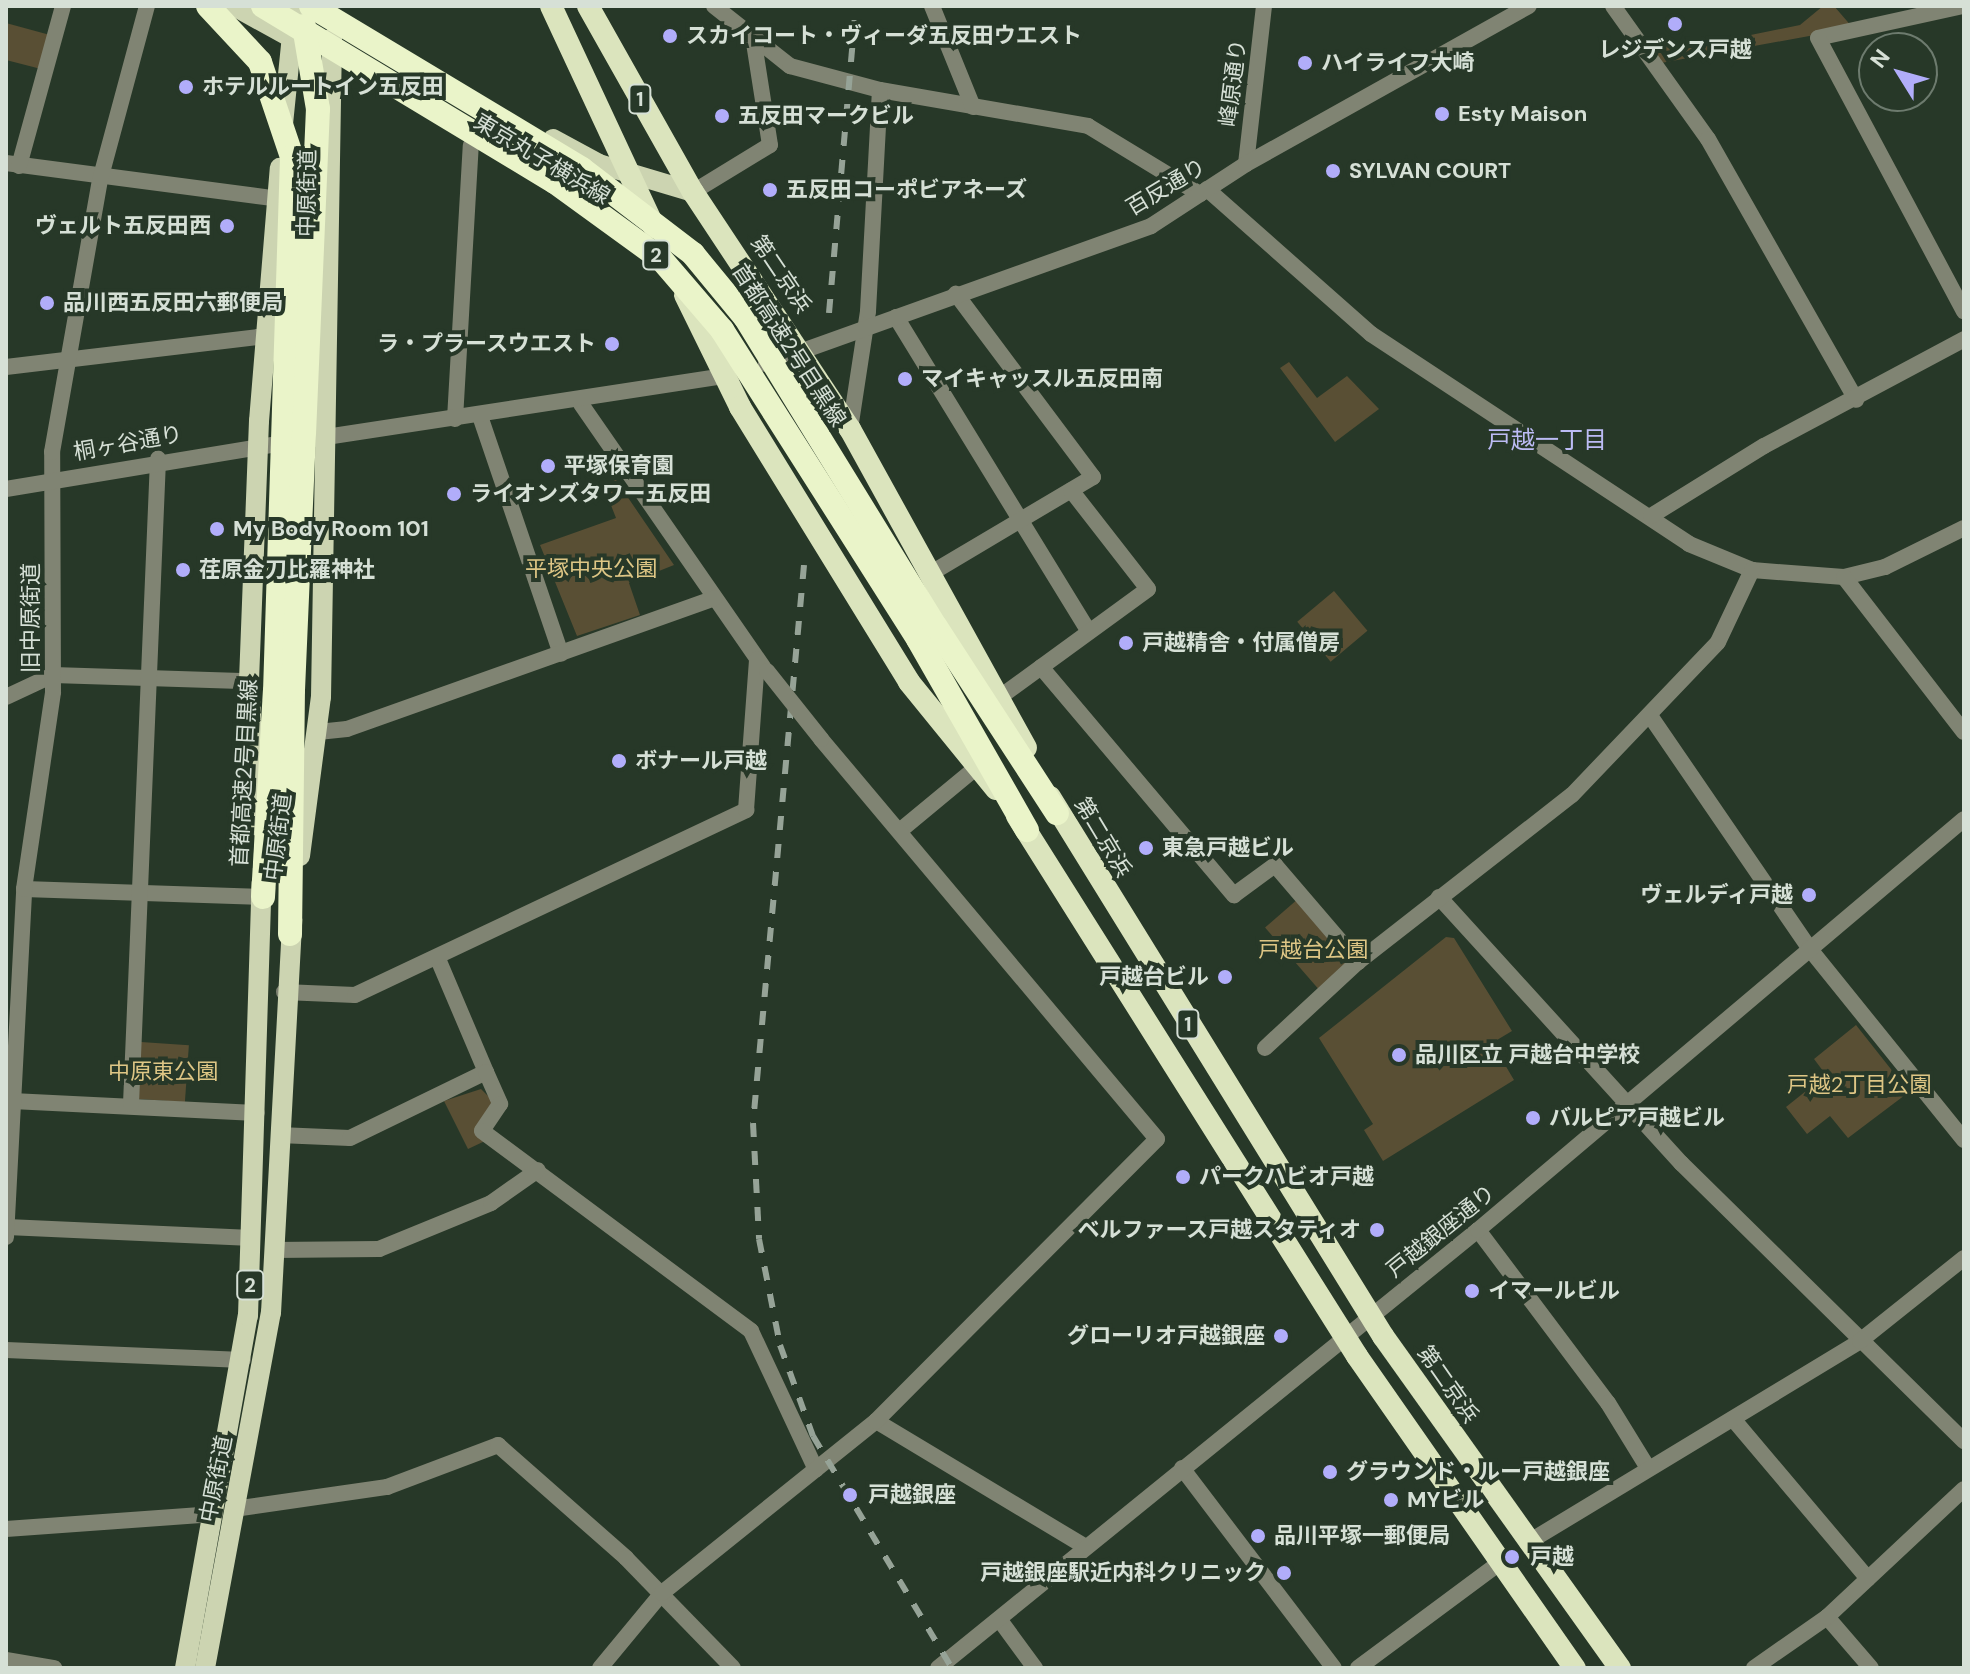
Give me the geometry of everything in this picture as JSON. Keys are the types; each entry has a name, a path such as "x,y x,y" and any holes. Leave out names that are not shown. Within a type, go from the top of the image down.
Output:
{"highway":[{"name":"首都高速2号目黒線","path":"208,6 260,62 292,157 284,690 290,934"},
{"name":"首都高速2号目黒線","path":"263,6 555,182 661,259 722,330 927,633 1057,813"},
{"name":"首都高速2号目黒線","path":"263,897 284,690 318,109 312,51 295,6"},
{"name":"首都高速2号目黒線","path":"311,6 582,169 693,254 745,317 927,633 1027,830"},
{"name":"1","path":"551,6 687,300 726,377 909,682 1027,830 1344,1335 1498,1564 1575,1668"},
{"name":"第二京浜","path":"588,6 693,192 802,352 850,429 933,572 1057,813 1370,1316 1527,1543 1620,1668"}],"main road":[{"name":"2","path":"208,6 250,55 283,122"},
{"name":"東京丸子横浜線","path":"234,6 333,60 611,229 687,300"},
{"name":"中原街道","path":"185,1668 243,1360 252,1238 263,897 249,681 265,336 295,6"},
{"name":"中原街道","path":"205,1668 271,1313 284,992 318,732 327,437 333,60 330,6"},
{"name":"東京丸子横浜線","path":"330,6 545,134 631,175 693,192"}],"street":[{"path":"63,6 13,164 100,180 279,199"},
{"name":"旧中原街道","path":"6,1237 24,889 53,675 54,479 65,358 100,180 147,6"},
{"path":"714,6 754,43 790,66 880,90 1088,126 1204,191 1371,334 1651,516 1689,544 1752,570 1844,577 1885,567 1964,528"},
{"path":"932,6 973,107"},
{"name":"峰原通り","path":"1246,164 1264,6"},
{"name":"百反通り","path":"581,404 726,377 1151,226 1246,164 1529,6"},
{"path":"1613,6 1708,139 1856,400"},
{"path":"1963,6 1818,38 1964,312"},
{"path":"693,192 770,145 754,43"},
{"path":"850,429 865,328 880,90"},
{"path":"455,419 471,145"},
{"path":"933,572 1093,477 956,294"},
{"path":"896,317 1089,632"},
{"path":"6,367 265,336"},
{"path":"1651,516 1964,339"},
{"path":"581,404 762,665 821,739 902,829 1157,1139 876,1421 662,1593 600,1668"},
{"name":"桐ヶ谷通り","path":"6,489 158,459 581,404"},
{"path":"480,416 561,654"},
{"path":"131,1104 158,459"},
{"path":"1000,697 1148,589 1071,490"},
{"path":"1265,1048 1358,962 1572,795 1651,717 1718,642 1752,570"},
{"path":"1844,577 1964,732"},
{"path":"318,732 347,729 714,598"},
{"path":"284,992 355,995 438,959 746,810 762,665"},
{"path":"1041,667 1234,895 1275,865 1358,962"},
{"path":"6,697 53,675 249,681"},
{"path":"1651,717 1809,948 1964,1140"},
{"path":"902,829 977,767"},
{"name":"戸越銀座通り","path":"938,1668 1344,1335 1478,1230 1964,819"},
{"path":"24,889 263,897"},
{"path":"1439,897 1627,1105 1860,1341 1964,1441"},
{"path":"438,959 500,1104 482,1131 751,1331 816,1470"},
{"path":"279,1135 350,1138 486,1072"},
{"path":"12,1101 131,1104 257,1113"},
{"path":"274,1250 379,1249 491,1203 538,1170"},
{"path":"7,1227 252,1238"},
{"path":"1478,1230 1608,1403 1648,1468"},
{"path":"1527,1543 1860,1341 1964,1258"},
{"path":"6,1350 243,1360"},
{"path":"1733,1419 1868,1579"},
{"path":"876,1421 1086,1547"},
{"path":"234,1509 387,1487 498,1445 662,1593 733,1668"},
{"path":"1182,1468 1334,1668"},
{"path":"1754,1668 1827,1617 1964,1489"},
{"path":"6,1529 214,1514"},
{"path":"1358,1668 1498,1564"},
{"path":"1827,1617 1871,1668"},
{"path":"999,1619 1035,1668"},
{"path":"6,1660 54,1668"}],"green space":[{"path":"1823,6 1834,6 1853,28 1661,63 1651,48 1669,36 1682,49 1800,25"},
{"path":"6,23 50,35 41,69 6,60"},
{"path":"1289,362 1317,398 1347,376 1379,409 1335,442 1280,368"},
{"name":"平塚中央公園","path":"616,480 674,565 629,583 640,615 577,636 540,545 616,518 603,485"},
{"path":"1334,591 1367,631 1331,662 1297,622"},
{"name":"戸越台公園","path":"1299,898 1354,961 1320,991 1265,928"},
{"path":"1446,937 1454,938 1512,1031 1492,1043 1514,1080 1383,1161 1364,1130 1373,1124 1319,1038"},
{"name":"戸越2丁目公園","path":"1856,1025 1909,1092 1848,1138 1830,1116 1807,1134 1786,1107 1826,1075 1814,1059"},
{"name":"中原東公園","path":"141,1042 189,1045 185,1102 137,1099"},
{"path":"481,1089 495,1103 485,1141 468,1149 444,1101"}],"railway":[{"path":"829,313 856,6"},
{"path":"804,565 753,1123 759,1239 780,1345 813,1436 952,1668"}],"place":[{"name":"レジデンス戸越","path":"1675,24"},
{"name":"スカイコート・ヴィーダ五反田ウエスト","path":"670,36"},
{"name":"ハイライフ大崎","path":"1305,63"},
{"name":"ホテルルートイン五反田","path":"186,87"},
{"name":"Esty Maison","path":"1442,114"},
{"name":"五反田マークビル","path":"722,116"},
{"name":"SYLVAN COURT","path":"1333,171"},
{"name":"五反田コーポビアネーズ","path":"770,190"},
{"name":"ヴェルト五反田西","path":"227,226"},
{"name":"品川西五反田六郵便局","path":"47,303"},
{"name":"ラ・プラースウエスト","path":"612,344"},
{"name":"マイキャッスル五反田南","path":"905,379"},
{"name":"平塚保育園","path":"548,466"},
{"name":"ライオンズタワー五反田","path":"454,494"},
{"name":"My Body Room 101","path":"217,529"},
{"name":"荏原金刀比羅神社","path":"183,570"},
{"name":"戸越精舎・付属僧房","path":"1126,643"},
{"name":"ボナール戸越","path":"619,761"},
{"name":"東急戸越ビル","path":"1146,848"},
{"name":"ヴェルディ戸越","path":"1809,895"},
{"name":"戸越台ビル","path":"1225,977"},
{"name":"品川区立 戸越台中学校","path":"1399,1055"},
{"name":"バルピア戸越ビル","path":"1533,1118"},
{"name":"パークハビオ戸越","path":"1183,1177"},
{"name":"ベルファース戸越スタティオ","path":"1377,1230"},
{"name":"イマールビル","path":"1472,1291"},
{"name":"グローリオ戸越銀座","path":"1281,1336"},
{"name":"グラウンド・ルー戸越銀座","path":"1330,1472"},
{"name":"戸越銀座","path":"850,1495"},
{"name":"MYビル","path":"1391,1500"},
{"name":"品川平塚一郵便局","path":"1258,1536"},
{"name":"戸越","path":"1512,1557"},
{"name":"戸越銀座駅近内科クリニック","path":"1284,1573"}],"district":[{"name":"戸越一丁目","path":"1547,440"}]}
